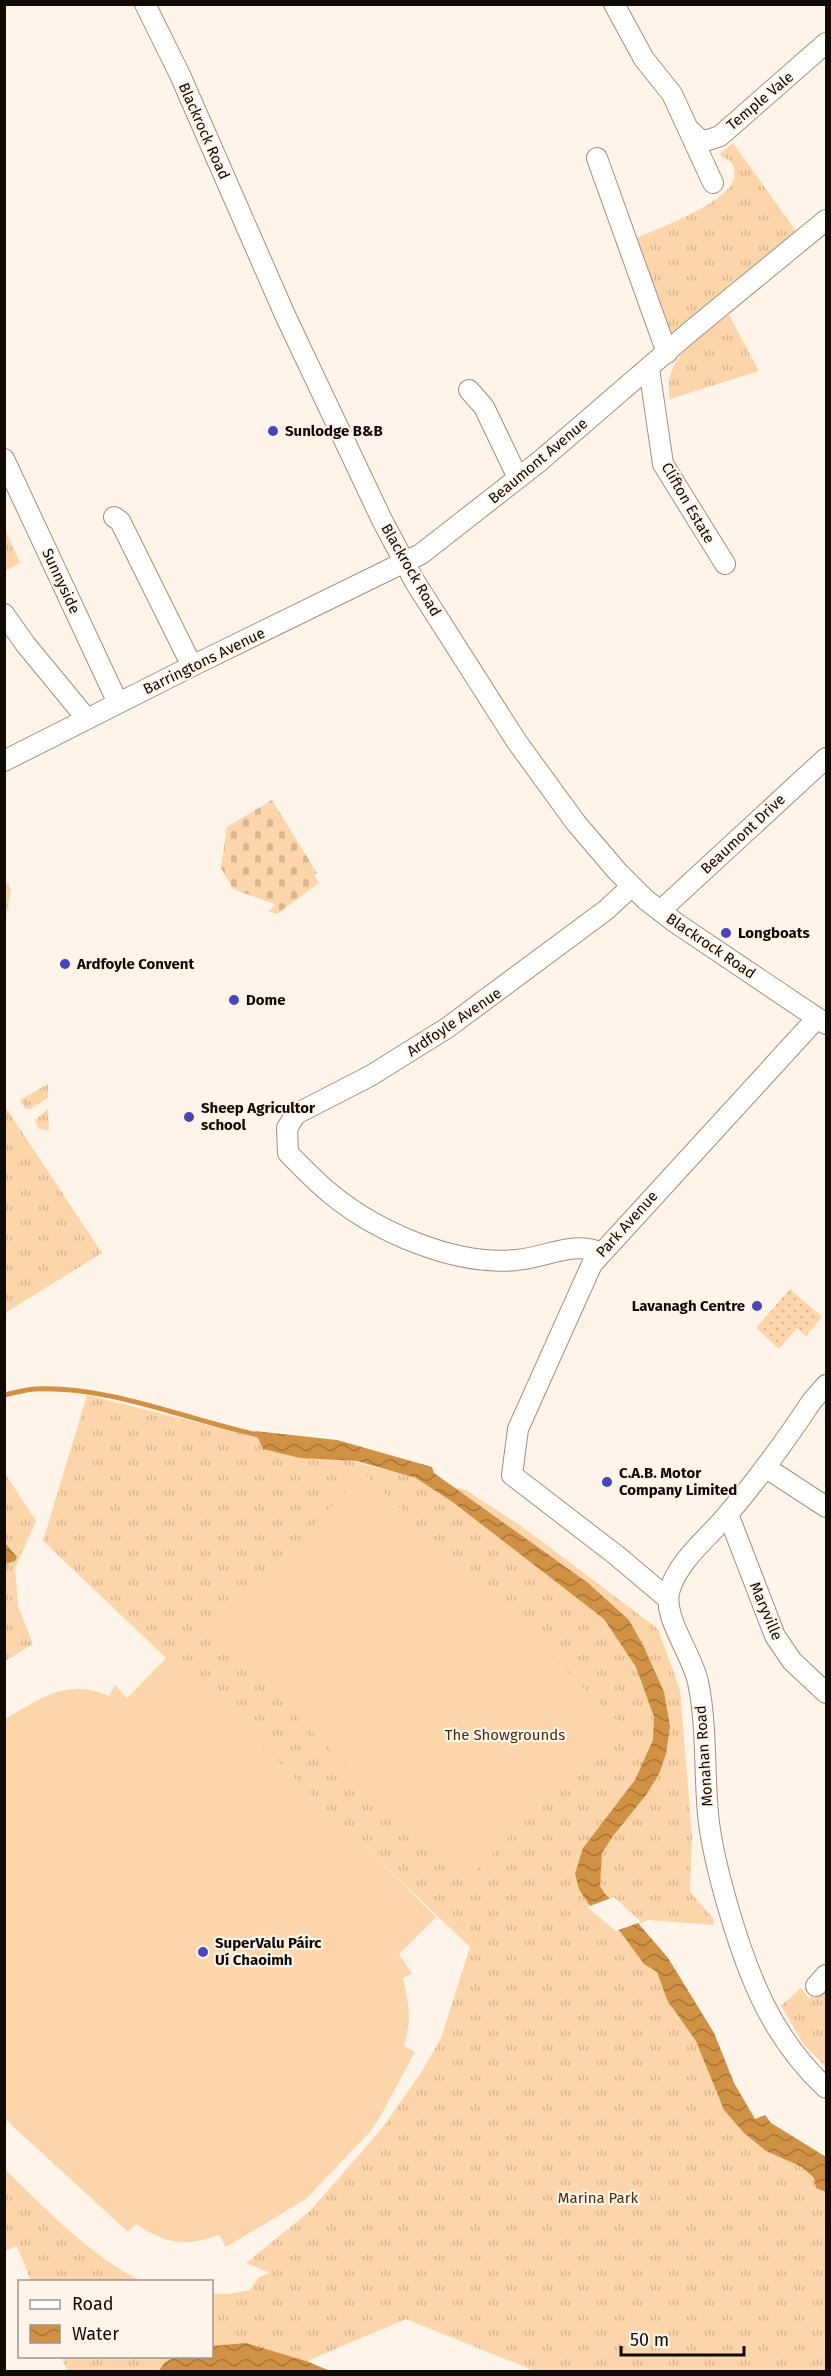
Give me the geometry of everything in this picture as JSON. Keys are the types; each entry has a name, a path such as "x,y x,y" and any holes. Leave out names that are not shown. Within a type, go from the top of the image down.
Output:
{"street":[{"name":"Blackrock Road","path":"145,4 180,75 285,315 382,520 404,563 534,767 576,824 632,886 660,911 822,1021"},
{"path":"614,4 644,59 672,94 713,183"},
{"name":"Temple Vale","path":"691,131 702,142 720,136 826,43"},
{"path":"597,158 667,353"},
{"name":"Beaumont Avenue","path":"404,563 421,554 457,528 826,220"},
{"name":"Clifton Estate","path":"649,368 663,464 725,564"},
{"path":"469,390 484,407 518,478"},
{"name":"Sunnyside","path":"4,459 118,703"},
{"path":"114,517 120,522 192,666"},
{"name":"Barringtons Avenue","path":"4,761 404,563"},
{"path":"4,614 26,645 87,719"},
{"name":"Beaumont Drive","path":"660,911 826,758"},
{"name":"Ardfoyle Avenue","path":"601,1253 591,1248 580,1247 514,1261 473,1258 411,1240 367,1219 332,1195 288,1153 287,1128 296,1114 370,1076 447,1028 606,910 632,886"},
{"name":"Park Avenue","path":"667,1598 616,1555 512,1475 518,1429 592,1264 822,1021"},
{"path":"667,1598 673,1580 684,1564 728,1514 826,1385"},
{"path":"765,1467 826,1507"},
{"name":"Maryville","path":"728,1514 775,1636 792,1661 826,1694"},
{"name":"Monahan Road","path":"667,1598 668,1611 691,1658 699,1683 710,1836 719,1879 734,1929 748,1971 772,2020 804,2067 826,2088"}],"green space":[{"path":"733,143 799,235 670,336 635,239 698,210 729,188 734,177 734,168 731,161 719,154"},
{"path":"729,315 759,371 670,399 669,384 677,360 695,340"},
{"path":"5,529 20,563 4,571"},
{"path":"272,800 317,873 314,875 319,883 277,914 268,911 275,906 274,904 233,889 221,868 227,827"},
{"path":"8,883 11,889 5,920 5,884"},
{"path":"48,1084 48,1098 30,1109 25,1108 20,1100"},
{"path":"4,1105 102,1253 5,1313 4,1313"},
{"path":"48,1109 49,1130 44,1130 38,1127 35,1120"},
{"path":"790,1289 822,1317 806,1336 797,1328 779,1349 756,1328"},
{"path":"87,1395 466,1490 524,1528 658,1629 680,1690 692,1836 690,1892 713,1918 714,1925 648,1920 638,1924 668,1958 714,2033 734,2083 755,2119 765,2115 771,2123 826,2157 826,2371 535,2371 406,2319 307,2361 330,2371 68,2371 62,2358 213,2358 213,2294 250,2290 259,2277 270,2273 246,2263 310,2211 383,2127 422,2071 441,2038 470,1947 43,1541"},
{"path":"4,1472 36,1521 15,1568 18,1606 33,1644 5,1661"},
{"name":"The Showgrounds","path":"364,1473 620,1723 466,1881 210,1632"},
{"name":"SuperValu Páirc Uí Chaoimh","path":"167,1657 250,1734 436,1917 399,1954 412,1974 403,1978 409,2012 404,2046 415,2052 380,2117 369,2133 306,2199 226,2247 219,2235 196,2241 176,2242 157,2236 136,2224 128,2232 5,2119 5,1719 42,1698 67,1690 94,1691 109,1696 115,1685 127,1698"},
{"path":"826,1986 826,2067 804,2045 781,2006 801,1988 809,1998 815,1991"},
{"path":"5,2169 85,2244 138,2280 31,2280 17,2246 5,2251"}],"water":[{"path":"255,1431 337,1440 432,1467 434,1473 588,1583 629,1620 664,1692 670,1726 666,1754 659,1774 602,1853 600,1886 605,1894 638,1923 668,1958 714,2033 734,2083 755,2119 765,2115 771,2123 826,2157 826,2192 816,2188 814,2178 802,2167 766,2151 744,2133 724,2110 696,2041 667,2000 657,1972 644,1964 619,1930 590,1906 579,1889 575,1874 583,1848 635,1780 653,1740 654,1717 636,1667 604,1619 454,1503 416,1478 357,1461 300,1458 263,1449"},
{"path":"5,1543 17,1557 15,1561 5,1564"},
{"path":"246,2343 306,2361 330,2371 159,2371 173,2358 213,2358 213,2346"}],"pier":[{"path":"614,1897 641,1922 616,1931 587,1907"}],"waterway":[{"path":"4,1395 36,1389 94,1393 263,1436"}],"place":[{"name":"Sunlodge B&B","path":"273,431"},
{"name":"Longboats","path":"726,933"},
{"name":"Ardfoyle Convent","path":"65,964"},
{"name":"Dome","path":"234,1000"},
{"name":"Sheep Agricultor school","path":"189,1117"},
{"name":"Lavanagh Centre","path":"757,1306"},
{"name":"C.A.B. Motor Company Limited","path":"607,1482"},
{"name":"SuperValu Páirc Uí Chaoimh","path":"203,1952"}],"park label":[{"name":"Marina Park","path":"598,2198"}]}
